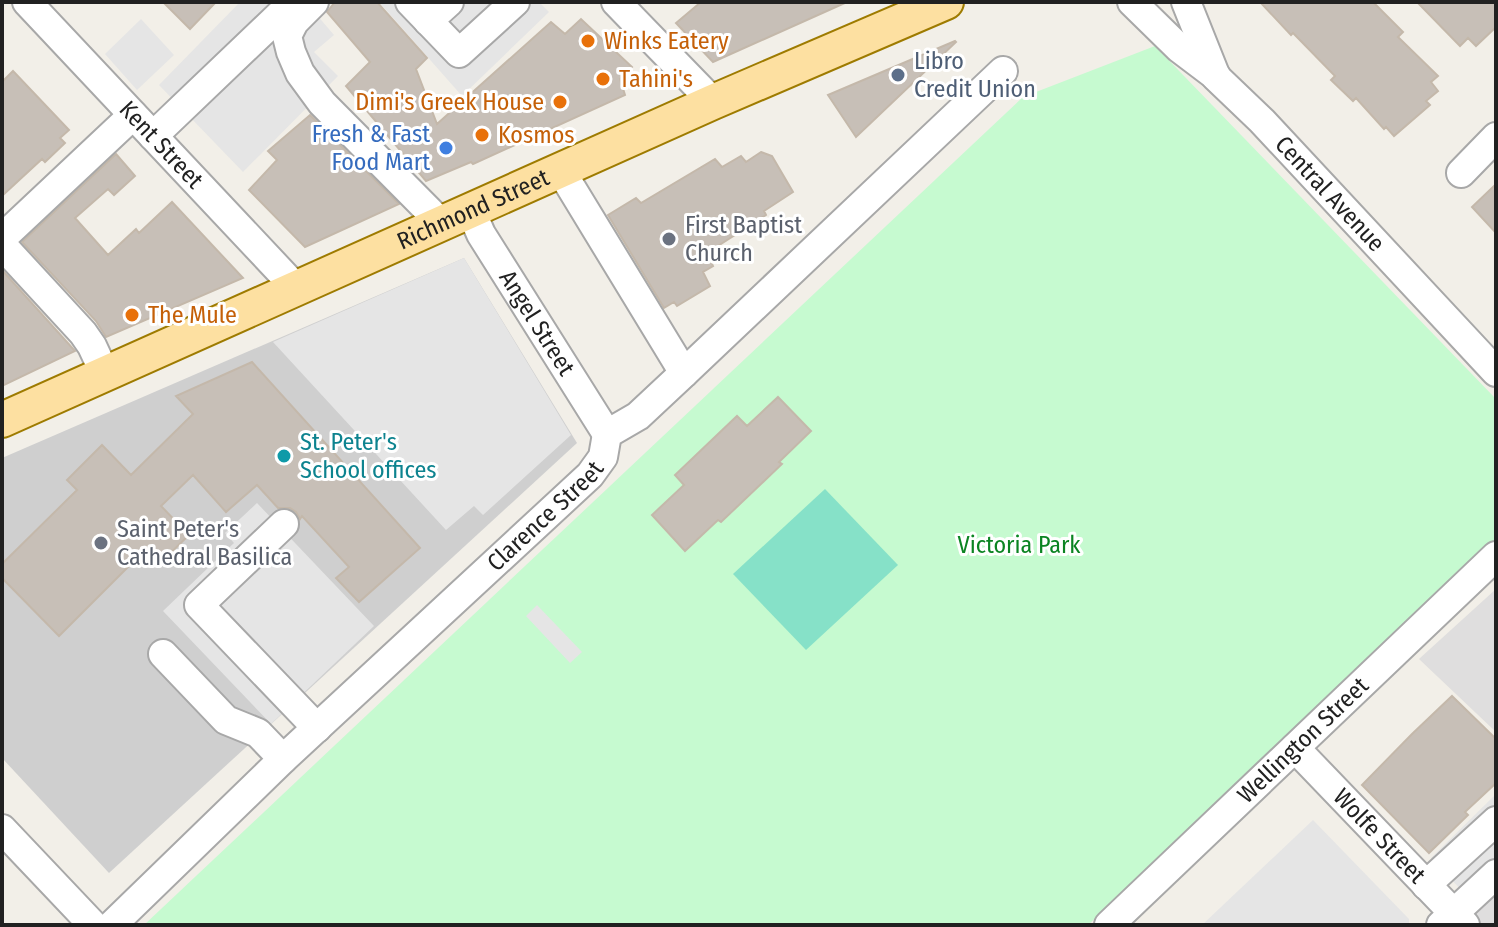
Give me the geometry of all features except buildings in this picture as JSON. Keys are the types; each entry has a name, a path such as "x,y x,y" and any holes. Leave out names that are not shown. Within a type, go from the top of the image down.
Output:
{"main road":[{"name":"Richmond Street","path":"2,420 713,102 946,2"}],"street":[{"name":"Kent Street","path":"27,2 297,289"},
{"path":"153,136 284,11 294,22 314,2"},
{"path":"449,2 419,12 459,53 515,2"},
{"path":"616,2 713,102"},
{"path":"1132,2 1179,48 1216,77"},
{"name":"Central Avenue","path":"1186,2 1216,77 1262,121 1496,372"},
{"name":"Angel Street","path":"294,22 287,36 291,52 300,73 322,103 456,218 481,234 607,434"},
{"name":"Clarence Street","path":"112,925 283,759 590,475 603,457 607,434 638,416 1003,71"},
{"path":"2,238 133,115"},
{"path":"1461,173 1496,137"},
{"path":"561,171 684,373"},
{"path":"2,245 83,333 105,374"},
{"path":"284,524 199,605 317,728"},
{"name":"Wellington Street","path":"1109,925 1496,556"},
{"path":"163,654 226,720 258,733 283,759"},
{"name":"Wolfe Street","path":"1295,748 1426,885 1453,921"},
{"path":"1426,885 1496,821"},
{"path":"2,829 93,925"},
{"path":"1453,921 1496,874"}],"shaded area":[{"path":"240,2 328,2 316,14 334,35 314,52 338,76 243,172 159,85"},
{"path":"379,2 539,2 549,12 462,96"},
{"path":"141,19 174,55 137,90 105,54"},
{"path":"464,258 577,443 109,873 2,758 2,458"},
{"path":"464,258 571,435 483,515 474,506 446,530 273,342"},
{"path":"257,503 374,626 271,724 163,611 234,543 225,533"},
{"path":"1496,589 1496,732 1419,659"},
{"path":"537,605 582,652 570,663 526,616"},
{"path":"1496,794 1496,865 1465,894 1431,858"},
{"path":"1313,820 1409,919 1409,925 1202,925"},
{"path":"1496,889 1496,925 1475,925 1472,910"}],"green space":[{"name":"Victoria Park","path":"1155,46 1496,399 1496,541 1088,925 144,925 1023,97"},
{"path":"825,489 898,565 806,650 733,574"}],"place":[{"name":"Winks Eatery","path":"588,41"},
{"name":"Libro Credit Union","path":"898,75"},
{"name":"Tahini's","path":"603,79"},
{"name":"Dimi's Greek House","path":"560,102"},
{"name":"Kosmos","path":"482,135"},
{"name":"Fresh & Fast Food Mart","path":"446,148"},
{"name":"First Baptist Church","path":"669,239"},
{"name":"The Mule","path":"132,315"},
{"name":"St. Peter's School offices","path":"284,456"},
{"name":"Saint Peter's Cathedral Basilica","path":"101,543"}]}
